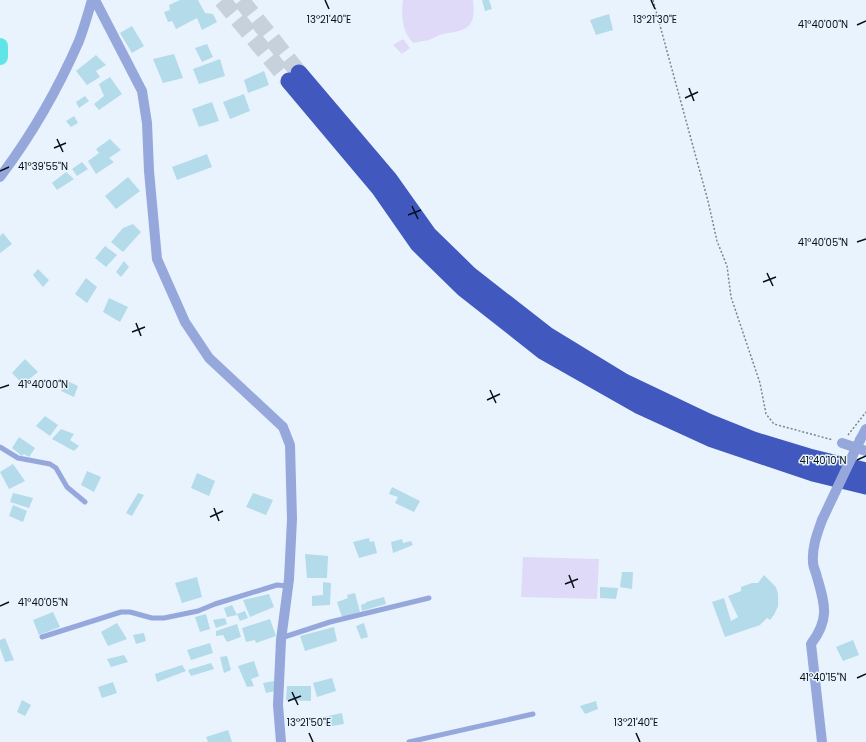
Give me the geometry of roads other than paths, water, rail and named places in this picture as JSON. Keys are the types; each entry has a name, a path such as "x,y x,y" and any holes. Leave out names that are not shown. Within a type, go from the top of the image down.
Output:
{"highway":[{"path":"866,471 810,457 753,440 708,422 624,382 547,335 470,275 428,234 389,180 294,77 379,188 418,244 463,288 543,351 640,406 712,439 813,473 866,486"}],"street":[{"path":"0,177 13,160 52,95 79,40 93,0"},
{"path":"93,0 142,91 147,123 149,171 157,259 185,322 208,358 283,427 290,445 292,519 288,586 281,638 278,705 281,742"},
{"path":"822,742 811,644 818,634 823,622 825,606 813,563 815,538 822,520 866,429"},
{"path":"842,443 866,451"}],"lane":[{"path":"0,447 18,458 50,464 56,468 68,487 85,502"},
{"path":"42,637 120,612 130,612 152,618 164,618 198,611 215,604 276,585 288,586"},
{"path":"281,638 330,622 429,598"},
{"path":"409,742 533,714"}],"waterway":[{"path":"0,46 0,57"}],"tunnel":[{"path":"222,0 289,81"},
{"path":"241,0 299,73"}]}
